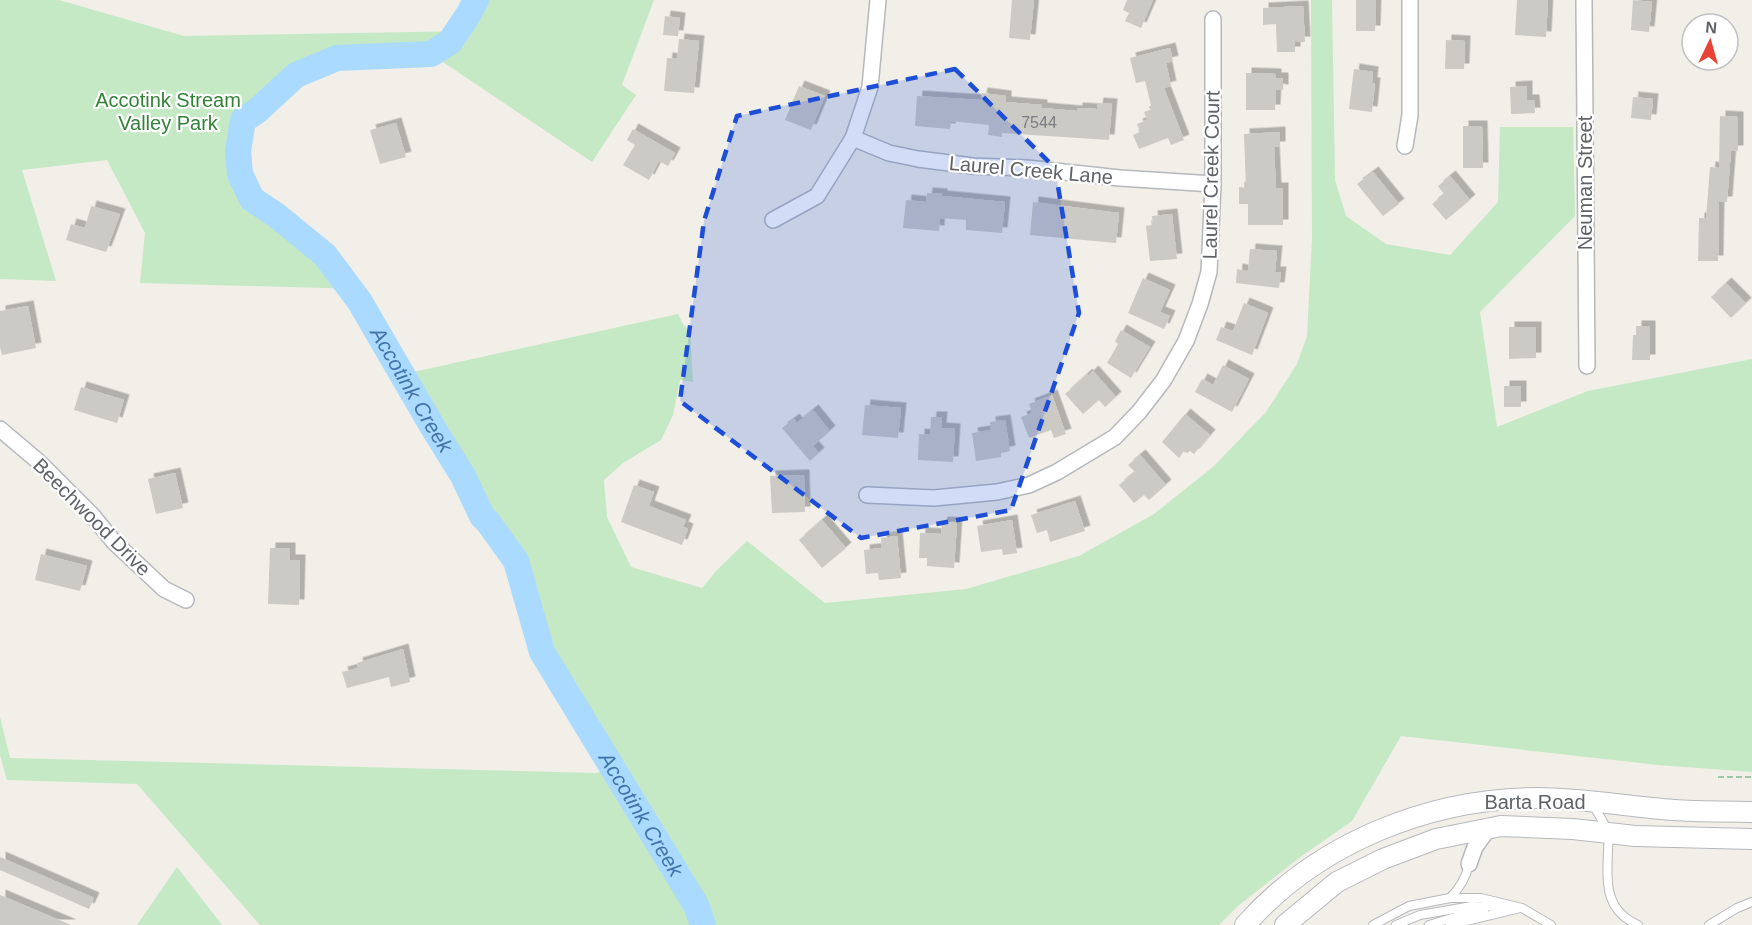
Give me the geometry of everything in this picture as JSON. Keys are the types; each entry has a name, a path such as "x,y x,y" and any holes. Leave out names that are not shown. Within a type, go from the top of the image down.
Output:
{"street":[{"path":"773,220 817,195 853,138 870,87 878,0"},
{"path":"1405,146 1410,115 1410,0"},
{"name":"Neuman Street","path":"1584,0 1587,366"},
{"name":"Laurel Creek Court","path":"867,495 934,498 997,492 1029,485 1115,437 1139,412 1163,381 1186,340 1209,273 1213,184 1213,19"},
{"name":"Laurel Creek Lane","path":"853,138 889,153 918,159 973,166 1027,168 1120,178 1213,184"},
{"name":"Beechwood Drive","path":"0,429 39,462 92,515 114,542 164,589 186,600"},
{"name":"Barta Road","path":"1245,925 1260,907 1309,868 1350,844 1387,826 1468,803 1539,798 1676,811 1752,812"},
{"name":"Barta Road","path":"1285,925 1337,882 1383,859 1436,839 1501,826 1561,828 1635,836 1752,839"},
{"path":"1469,864 1475,847 1488,829"}],"lane":[{"path":"1591,802 1609,833 1607,876 1610,895 1621,915 1638,925"},
{"path":"1450,898 1460,888 1467,875 1469,864"},
{"path":"1373,925 1409,906 1450,898 1481,898 1522,908 1551,925"},
{"path":"1709,925 1752,902"},
{"path":"1396,925 1420,915 1472,906 1522,908"},
{"path":"1429,925 1475,911 1522,908"},
{"path":"1450,925 1522,908"}],"path":[{"path":"1719,777 1752,777"}],"highlighted area":[{"path":"955,69 1055,168 1079,313 1011,510 861,538 680,401 704,221 737,116"}],"green space":[{"name":"Accotink Stream Valley Park","path":"0,0 59,0 184,36 470,31 481,0 654,0 622,85 636,95 592,162 437,58 317,64 244,131 246,184 342,258 360,289 140,283 145,233 107,160 22,170 56,281 0,279"},
{"path":"1311,0 1332,0 1335,180 1346,216 1386,244 1450,255 1498,202 1500,127 1573,127 1575,216 1480,312 1497,427 1588,391 1752,359 1752,772 1658,765 1401,736 1352,821 1299,858 1239,905 1219,925 260,925 137,784 7,780 0,755 0,717 10,758 597,773 611,766 542,652 516,561 503,525 484,502 475,479 409,373 678,314 690,332 693,382 680,380 673,415 661,440 623,463 604,480 607,517 631,567 702,588 747,541 825,603 966,589 1079,556 1154,514 1214,466 1266,412 1297,364 1307,336 1312,239"},
{"path":"177,867 222,925 137,925"}],"building":[{"path":"1012,0 1034,0 1030,40 1009,38"},
{"path":"1127,0 1153,0 1141,28 1125,21 1129,13 1123,10"},
{"path":"1356,0 1376,0 1375,31 1356,31"},
{"path":"1517,0 1548,0 1546,37 1515,35"},
{"path":"1633,0 1652,2 1649,32 1631,30"},
{"path":"1303,6 1305,42 1295,42 1295,52 1277,52 1276,24 1263,25 1263,8"},
{"path":"665,16 680,18 678,36 663,35"},
{"path":"679,39 699,41 694,93 664,91 667,58 677,59"},
{"path":"1446,40 1465,41 1464,69 1445,69"},
{"path":"1170,48 1173,61 1166,63 1171,86 1164,88 1184,140 1171,145 1168,138 1139,149 1133,135 1140,132 1137,124 1147,120 1144,112 1152,109 1145,81 1136,83 1130,58"},
{"path":"1354,69 1373,72 1372,83 1375,83 1372,112 1349,109"},
{"path":"1246,73 1276,74 1276,78 1283,78 1283,90 1276,89 1275,110 1246,110"},
{"path":"799,86 825,96 811,130 785,120"},
{"path":"1527,86 1527,100 1534,100 1535,113 1511,114 1510,87"},
{"path":"982,93 1006,96 1006,102 1077,111 1077,108 1097,109 1098,103 1112,104 1109,140 1002,133 1002,137 988,135 989,125 951,121 950,129 915,126 917,96 981,100"},
{"path":"1633,97 1653,99 1651,120 1631,118"},
{"path":"1720,116 1738,117 1738,151 1731,151 1727,202 1719,202 1718,261 1698,261 1699,218 1706,218 1710,167 1719,168"},
{"path":"396,123 406,157 380,164 370,130"},
{"path":"1463,126 1482,126 1483,168 1463,168"},
{"path":"633,129 675,153 668,166 659,161 649,180 623,165 635,145 627,140"},
{"path":"1280,132 1280,147 1274,147 1276,188 1283,188 1283,225 1248,225 1248,204 1239,204 1239,187 1246,188 1244,134"},
{"path":"1373,172 1399,204 1383,216 1357,184"},
{"path":"1450,176 1470,200 1446,220 1432,204 1444,194 1438,186"},
{"path":"927,193 1005,202 1002,233 966,230 966,220 940,218 939,231 903,228 906,200 926,202"},
{"path":"1033,202 1119,213 1116,243 1030,235"},
{"path":"91,206 120,214 106,252 66,240 71,224 85,228"},
{"path":"1172,214 1177,259 1150,261 1146,226 1153,225 1152,216"},
{"path":"1250,249 1277,251 1275,272 1281,272 1279,288 1236,283 1237,269 1248,271"},
{"path":"1143,278 1170,290 1160,312 1170,316 1164,329 1128,313"},
{"path":"1726,283 1746,303 1731,318 1711,297"},
{"path":"1244,303 1268,313 1252,355 1216,340 1221,327 1233,331"},
{"path":"28,306 36,348 2,355 0,311"},
{"path":"1636,326 1650,326 1650,360 1632,360 1633,335 1636,335"},
{"path":"1509,327 1536,327 1536,358 1509,359"},
{"path":"1121,330 1150,347 1131,378 1107,363 1118,344 1115,341"},
{"path":"1223,365 1249,379 1232,412 1195,392 1202,379 1213,385"},
{"path":"1093,371 1116,397 1105,407 1099,400 1083,414 1065,394"},
{"path":"1504,386 1521,386 1521,407 1504,407"},
{"path":"81,387 124,400 117,423 74,410"},
{"path":"1052,395 1066,434 1054,438 1051,430 1029,438 1021,417 1032,413 1029,404"},
{"path":"865,405 901,408 898,438 862,435"},
{"path":"813,410 830,431 813,446 819,453 810,461 782,428 794,419 797,423"},
{"path":"1185,414 1210,435 1194,454 1184,451 1179,458 1162,442"},
{"path":"931,417 942,417 941,428 955,429 953,462 918,460 919,434 930,435"},
{"path":"1005,420 1010,451 1001,453 1001,457 976,461 972,433 991,430 990,422"},
{"path":"1140,455 1166,485 1149,500 1144,495 1134,503 1119,485 1135,472 1128,465"},
{"path":"175,473 183,508 156,514 148,479"},
{"path":"804,475 805,512 772,513 770,476"},
{"path":"634,485 654,492 649,506 686,520 683,527 688,529 682,545 621,522"},
{"path":"1075,501 1085,531 1050,542 1047,530 1037,533 1031,515"},
{"path":"822,520 846,548 822,568 799,540"},
{"path":"1012,520 1017,553 1003,555 1002,549 981,552 977,526"},
{"path":"942,522 957,523 954,568 927,566 927,558 919,558 920,533 941,534"},
{"path":"897,536 901,578 879,580 878,573 866,574 864,550 882,548 881,538"},
{"path":"270,548 290,548 290,560 300,560 299,605 268,604"},
{"path":"41,554 87,566 80,591 35,580"},
{"path":"403,649 410,682 391,687 389,677 347,688 342,672 358,668 357,663"},
{"path":"0,857 94,898 89,909 0,870"},
{"path":"0,895 71,925 0,925"}],"waterway":[{"name":"Accotink Creek","path":"476,0 450,42 431,54 337,58 296,75 257,111 243,120 238,151 240,174 252,199 276,215 325,255 360,302 463,476 482,516 516,561 542,652 696,905 703,925"}]}
